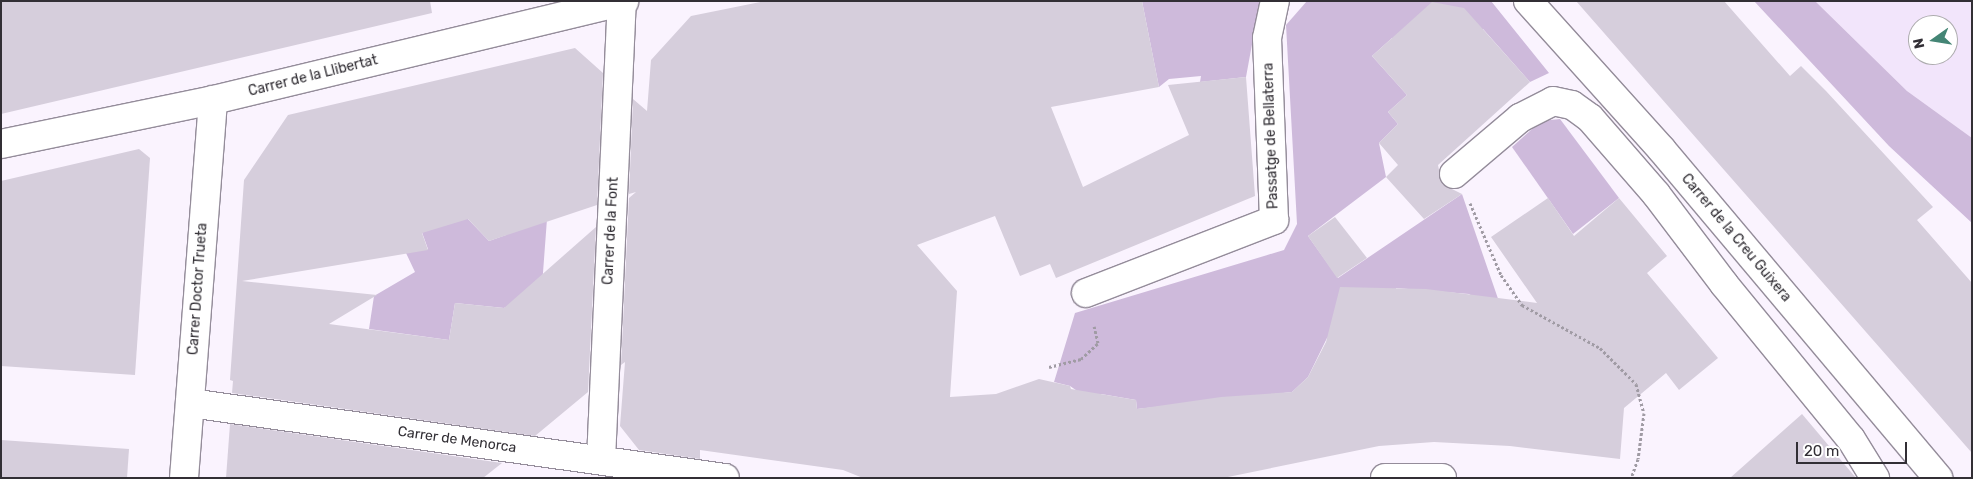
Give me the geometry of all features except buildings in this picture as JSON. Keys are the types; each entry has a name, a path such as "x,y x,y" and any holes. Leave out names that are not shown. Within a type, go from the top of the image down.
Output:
{"street":[{"name":"Carrer de la Llibertat","path":"1,144 213,100 622,1"},
{"name":"Carrer de la Font","path":"601,460 622,1"},
{"name":"Passatge de Bellaterra","path":"1086,293 1274,220 1267,38 1275,1"},
{"name":"Carrer de la Creu Guixera","path":"1528,1 1662,150 1938,478"},
{"name":"Carrer Doctor Trueta","path":"184,478 213,100"},
{"path":"1457,170 1520,118 1553,101 1572,105 1590,118 1656,194 1724,284 1851,439 1875,478"},
{"name":"Carrer de Menorca","path":"190,403 725,478"},
{"path":"1385,478 1442,478"}],"path":[{"path":"1457,170 1501,276 1522,305 1600,348 1636,384 1644,412 1638,458 1631,478"},
{"path":"1049,367 1081,360 1098,343 1086,293"}],"shaded area":[{"path":"1142,1 1260,1 1246,77 1200,82 1201,76 1169,79 1159,87"},
{"path":"1307,1 1491,1 1549,73 1530,82 1483,29 1428,77 1392,38 1372,56 1407,95 1388,112 1398,124 1379,143 1386,177 1308,236 1338,278 1462,194 1505,319 1469,294 1396,288 1395,299 1327,338 1308,377 1292,392 1137,409 1136,400 1101,394 1083,395 1070,386 1054,382 1075,313 1284,250 1297,224 1286,25"},
{"path":"1754,1 1815,1 1907,91 1972,138 1972,223 1889,146"},
{"path":"1815,1 1972,1 1972,138 1907,91"},
{"path":"1560,119 1619,198 1573,234 1512,147 1541,121"},
{"path":"466,217 489,241 506,235 511,224 547,219 542,286 504,308 455,303 449,340 369,329 374,296 415,272 406,253 428,249 419,224"}]}
